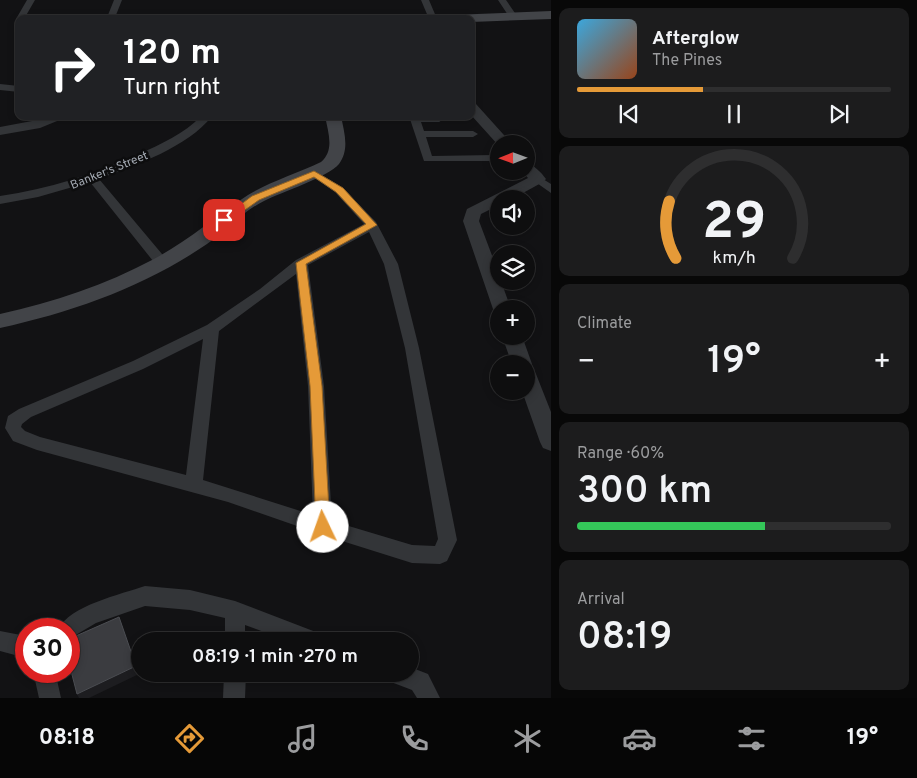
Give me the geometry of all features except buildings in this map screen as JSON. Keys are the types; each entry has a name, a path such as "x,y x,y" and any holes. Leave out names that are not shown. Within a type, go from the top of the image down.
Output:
{"main road":[{"path":"475,18 551,15"},
{"path":"0,321 41,312 89,296 162,263 200,240 256,198 314,173 334,161 338,152 334,120"}],"street":[{"path":"22,15 31,0"},
{"path":"112,15 118,0"},
{"path":"425,0 431,15"},
{"path":"502,0 514,16"},
{"path":"0,87 15,89"},
{"path":"475,111 497,135"},
{"path":"0,131 35,125 48,120"},
{"name":"Banker's Street","path":"0,200 61,188 93,178 184,137 204,120"},
{"path":"415,120 428,159 490,158"},
{"path":"420,134 473,134"},
{"path":"314,173 339,190 372,225 390,264 412,348 440,490 448,540 440,555 412,554 323,527 228,494 37,443 19,436 13,428 14,421 25,413 138,365 212,328 265,292 301,263 372,225"},
{"path":"535,176 551,190"},
{"path":"93,178 162,263"},
{"path":"517,190 538,179"},
{"path":"490,204 474,212 471,221 499,300"},
{"path":"301,263 316,386 323,527"},
{"path":"194,485 212,328"},
{"path":"535,398 551,442"},
{"path":"80,622 90,615 145,596 190,600 235,611 290,632"},
{"path":"235,611 235,632"},
{"path":"0,641 15,644"},
{"path":"234,698 235,682"},
{"path":"419,682 430,698"},
{"path":"47,683 50,698"}],"route":[{"path":"224,220 271,190 314,173 339,190 372,225 301,263 316,386 323,527"}]}
